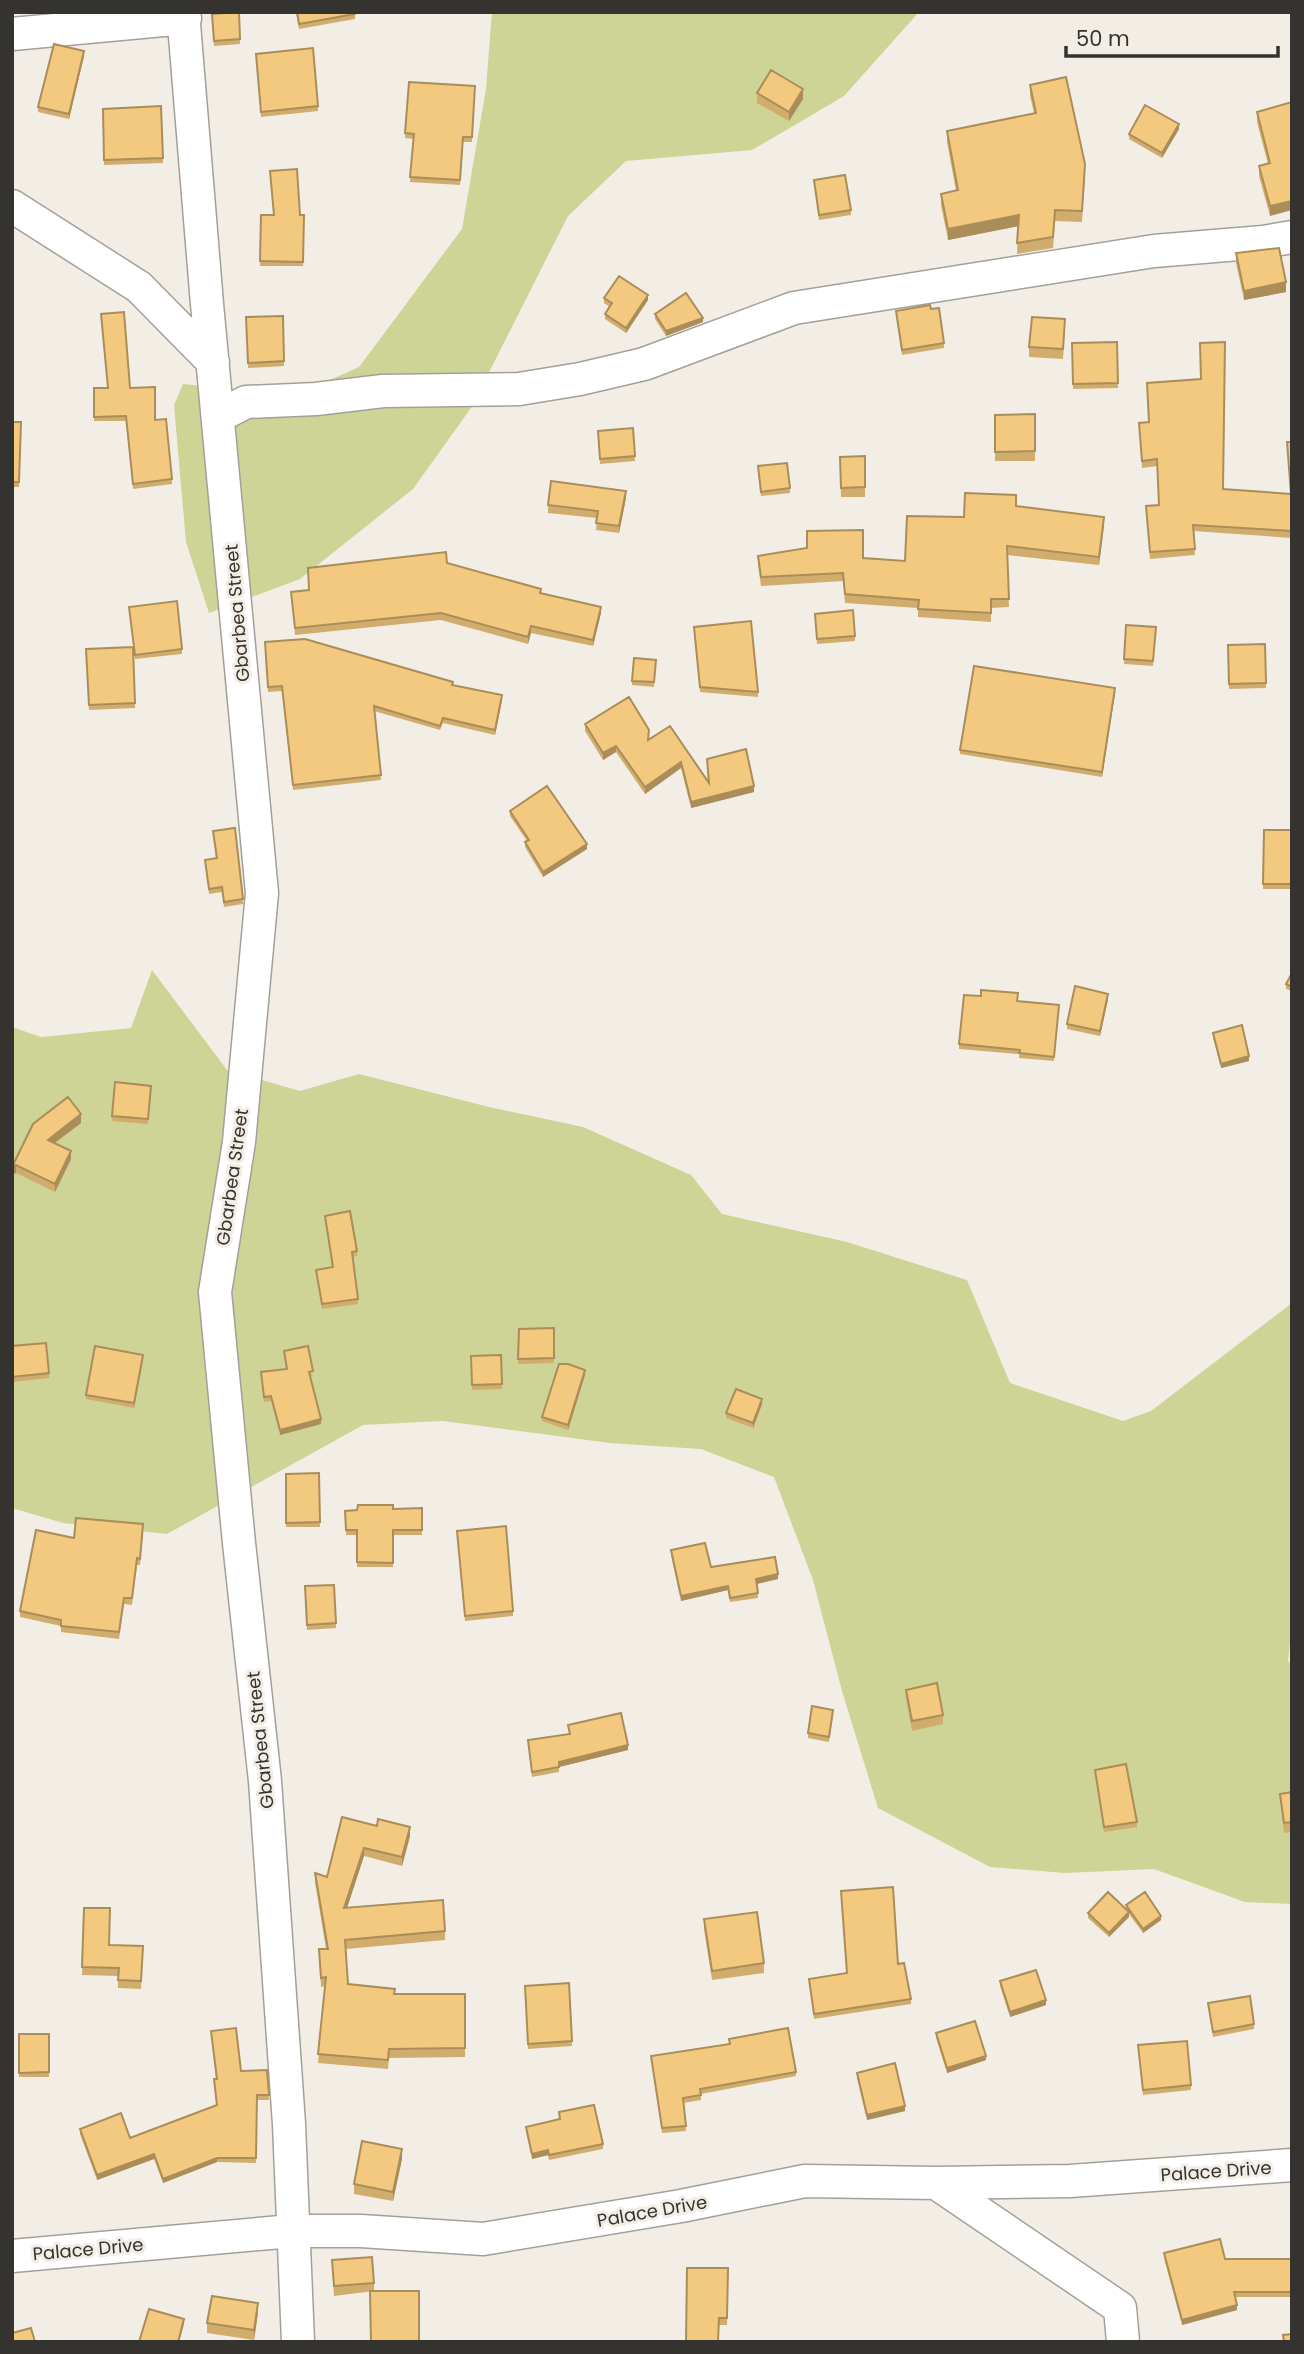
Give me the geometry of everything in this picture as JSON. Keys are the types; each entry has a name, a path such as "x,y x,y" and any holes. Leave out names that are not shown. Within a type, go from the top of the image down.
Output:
{"street":[{"path":"12,34 184,15"},
{"name":"Gbarbea Street","path":"184,15 262,893 239,1142 215,1293 265,1782 289,2124 298,2342"},
{"path":"12,206 139,287 213,362"},
{"path":"219,416 246,402 316,399 383,391 519,389 568,381 644,364 794,308 1154,251 1292,237"},
{"name":"Palace Drive","path":"12,2256 292,2231 360,2231 483,2239 681,2206 805,2181 1070,2181 1292,2165"},
{"path":"936,2183 1120,2308 1123,2342"}],"green space":[{"path":"492,12 919,12 844,96 752,150 626,161 568,216 471,408 413,489 300,579 209,613 186,542 174,405 183,384 242,390 287,399 359,367 462,229 486,89"},
{"path":"152,970 227,1070 300,1091 359,1074 489,1107 583,1127 691,1175 722,1214 847,1242 967,1280 1010,1383 1123,1421 1151,1411 1292,1303 1292,1626 1288,1661 1292,1665 1292,1904 1245,1902 1154,1869 1065,1873 990,1867 878,1808 842,1691 813,1580 774,1477 701,1449 610,1443 443,1421 363,1425 167,1534 63,1523 12,1508 12,1027 41,1037 131,1028"}],"building":[{"path":"239,12 240,39 214,41 212,14"},
{"path":"297,12 355,12 355,14 299,24"},
{"path":"54,44 84,51 69,114 38,107"},
{"path":"313,48 318,106 261,112 256,54"},
{"path":"771,70 803,89 789,112 757,93"},
{"path":"1066,77 1085,164 1082,211 1055,210 1053,237 1017,243 1019,215 948,229 941,194 958,190 947,131 1036,113 1030,85"},
{"path":"409,82 475,86 472,137 463,137 460,180 410,177 414,134 405,133"},
{"path":"1292,102 1292,201 1270,206 1259,166 1270,163 1257,112"},
{"path":"1145,105 1179,124 1162,153 1129,134"},
{"path":"161,106 163,158 104,160 103,109"},
{"path":"297,169 300,215 304,215 303,262 260,261 261,215 274,215 270,171"},
{"path":"845,175 851,210 819,215 814,180"},
{"path":"1279,248 1286,282 1244,291 1236,253"},
{"path":"619,276 648,295 626,328 605,314 612,303 604,298"},
{"path":"686,293 703,318 666,331 655,314"},
{"path":"930,305 931,309 939,308 944,343 902,350 896,311"},
{"path":"124,312 130,388 155,387 155,420 166,419 172,479 133,484 126,416 94,417 94,388 108,388 101,314"},
{"path":"283,316 284,361 248,363 246,317"},
{"path":"1032,317 1065,319 1063,349 1029,347"},
{"path":"1117,342 1118,383 1073,384 1072,343"},
{"path":"1225,342 1223,489 1291,494 1287,442 1292,442 1292,531 1193,525 1195,549 1150,552 1146,506 1159,505 1157,459 1142,461 1139,423 1149,422 1147,383 1201,379 1200,343"},
{"path":"1035,414 1035,451 995,452 995,415"},
{"path":"12,422 21,422 19,482 12,482"},
{"path":"633,428 635,456 600,459 598,431"},
{"path":"865,456 865,487 841,488 840,457"},
{"path":"787,463 790,488 761,492 758,466"},
{"path":"551,481 626,491 619,526 596,523 598,511 548,505"},
{"path":"965,493 1016,495 1016,506 1104,517 1099,557 1007,546 1009,599 991,599 991,613 918,609 919,600 845,594 843,573 761,577 758,556 807,548 807,531 863,530 863,558 905,561 907,516 964,517"},
{"path":"446,552 447,563 541,589 540,593 601,607 593,640 531,626 528,637 441,613 295,628 291,592 309,590 308,568"},
{"path":"177,601 182,649 135,655 129,607"},
{"path":"853,610 855,636 817,639 815,614"},
{"path":"751,621 758,692 700,687 694,627"},
{"path":"1126,625 1156,627 1153,661 1124,659"},
{"path":"305,639 453,682 452,685 502,695 495,730 443,718 440,726 374,706 381,775 293,785 282,686 268,687 265,642"},
{"path":"1265,644 1266,683 1229,684 1228,645"},
{"path":"133,647 135,703 89,705 86,649"},
{"path":"634,658 656,660 654,682 632,681"},
{"path":"974,666 1115,688 1102,772 960,750"},
{"path":"629,697 649,730 648,740 670,726 709,783 707,759 746,749 754,786 691,802 681,762 645,787 616,746 603,753 585,724"},
{"path":"547,786 587,844 543,872 525,842 529,840 510,811"},
{"path":"235,828 243,899 224,902 222,887 209,889 205,860 217,858 213,831"},
{"path":"1264,830 1292,830 1292,884 1263,884"},
{"path":"1292,973 1292,987 1286,984"},
{"path":"1075,986 1108,994 1100,1031 1067,1024"},
{"path":"981,990 1018,993 1017,1001 1059,1005 1054,1057 1019,1053 1020,1050 959,1044 964,995 981,996"},
{"path":"1242,1025 1249,1056 1221,1064 1213,1033"},
{"path":"115,1082 151,1086 148,1119 112,1116"},
{"path":"68,1097 81,1114 48,1140 71,1151 55,1184 16,1165 12,1167 33,1124"},
{"path":"350,1211 357,1251 352,1252 358,1299 322,1304 316,1270 333,1267 325,1216"},
{"path":"554,1328 554,1358 518,1359 519,1329"},
{"path":"46,1343 49,1373 12,1377 12,1346"},
{"path":"95,1346 143,1355 134,1403 86,1395"},
{"path":"308,1346 313,1371 309,1372 321,1419 280,1430 271,1396 264,1397 261,1372 287,1369 284,1351"},
{"path":"501,1355 502,1384 472,1385 471,1356"},
{"path":"559,1364 585,1370 568,1425 542,1417"},
{"path":"736,1389 762,1399 753,1423 726,1413"},
{"path":"319,1473 320,1522 286,1523 286,1474"},
{"path":"358,1505 393,1505 393,1509 422,1508 422,1530 393,1530 393,1563 357,1562 357,1530 346,1530 345,1511 357,1510"},
{"path":"76,1518 143,1524 140,1559 137,1558 132,1598 124,1598 119,1632 61,1626 61,1620 20,1611 36,1530 74,1538"},
{"path":"506,1526 513,1611 465,1616 457,1531"},
{"path":"705,1543 711,1567 775,1557 778,1574 756,1579 758,1593 730,1598 728,1586 681,1596 671,1550"},
{"path":"334,1585 336,1623 307,1625 305,1586"},
{"path":"937,1683 943,1715 912,1721 906,1690"},
{"path":"812,1706 833,1710 829,1737 808,1733"},
{"path":"621,1713 628,1745 559,1762 559,1767 532,1772 528,1740 570,1734 568,1725"},
{"path":"1126,1764 1137,1822 1104,1827 1095,1770"},
{"path":"1292,1792 1292,1822 1284,1823 1280,1794"},
{"path":"342,1817 377,1826 378,1819 410,1827 402,1857 364,1848 344,1908 443,1900 445,1931 345,1940 348,1984 395,1989 394,1994 465,1994 465,2048 389,2049 388,2060 318,2054 326,1977 321,1978 319,1949 328,1949 315,1873 327,1877"},
{"path":"893,1887 898,1964 904,1963 911,1999 814,2014 809,1979 847,1973 841,1891"},
{"path":"1108,1892 1129,1912 1109,1933 1088,1913"},
{"path":"1145,1892 1161,1916 1143,1929 1126,1905"},
{"path":"84,1908 110,1908 109,1945 143,1946 141,1981 118,1980 119,1968 82,1967"},
{"path":"757,1912 764,1963 712,1971 704,1919"},
{"path":"1036,1970 1046,2000 1010,2012 1000,1981"},
{"path":"569,1983 572,2041 528,2044 525,1986"},
{"path":"1250,1996 1254,2024 1213,2032 1208,2003"},
{"path":"975,2021 986,2056 947,2068 936,2033"},
{"path":"236,2028 241,2071 267,2070 269,2095 257,2095 256,2158 217,2158 163,2179 154,2154 97,2175 80,2129 121,2113 130,2138 217,2105 214,2079 217,2079 211,2031"},
{"path":"788,2028 796,2072 700,2089 701,2095 683,2098 686,2126 662,2128 651,2056 730,2044 729,2039"},
{"path":"19,2034 49,2034 49,2072 19,2073"},
{"path":"1187,2041 1191,2085 1143,2090 1138,2045"},
{"path":"895,2063 905,2106 867,2115 857,2073"},
{"path":"594,2105 603,2144 549,2155 548,2150 532,2154 526,2127 560,2119 559,2112"},
{"path":"362,2141 402,2149 393,2192 354,2184"},
{"path":"1220,2239 1225,2259 1292,2259 1292,2292 1234,2292 1237,2305 1182,2320 1164,2253"},
{"path":"372,2257 374,2283 334,2286 332,2260"},
{"path":"687,2268 728,2268 727,2318 719,2318 718,2342 686,2342"},
{"path":"370,2291 419,2291 419,2342 371,2342"},
{"path":"212,2296 258,2303 254,2330 207,2323"},
{"path":"149,2309 184,2319 178,2342 139,2342"},
{"path":"31,2328 35,2342 12,2342 12,2333"},
{"path":"1292,2334 1292,2342 1284,2342 1283,2335"}]}
